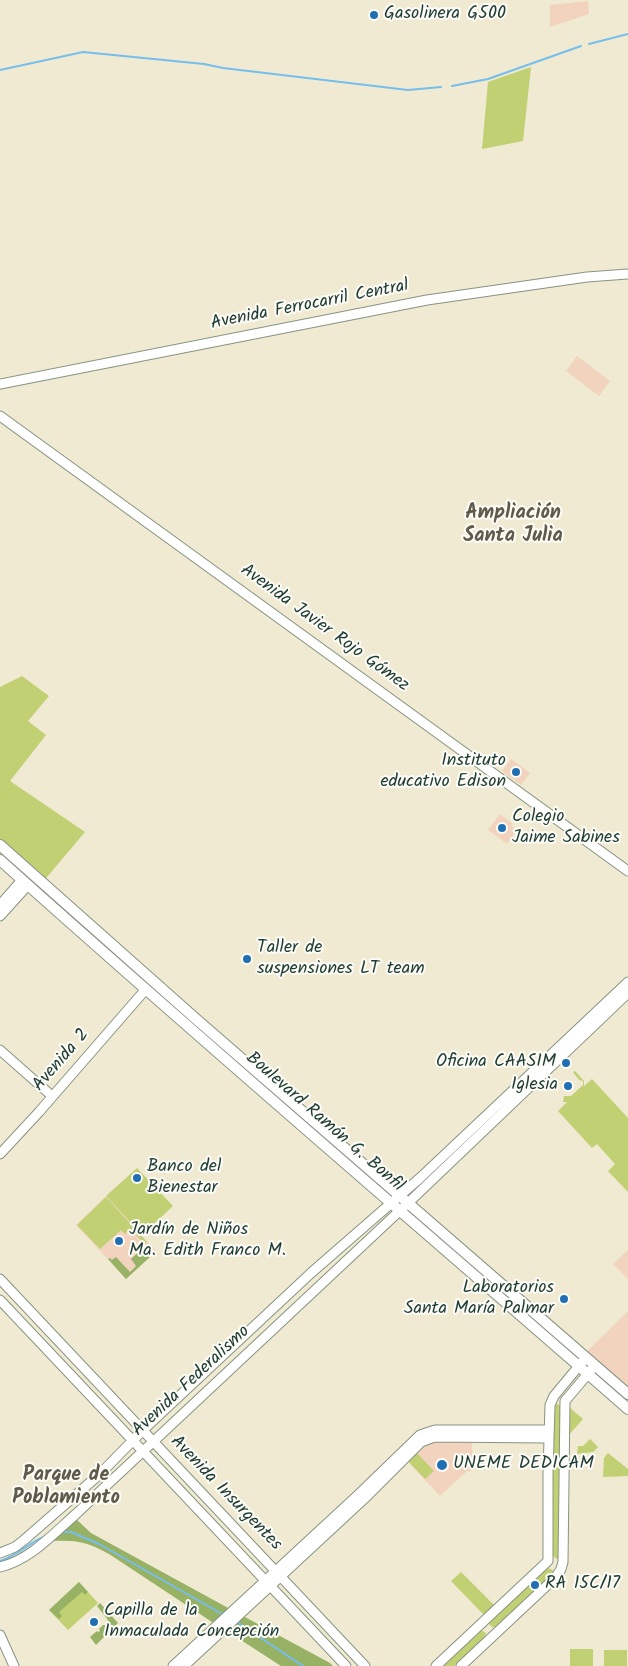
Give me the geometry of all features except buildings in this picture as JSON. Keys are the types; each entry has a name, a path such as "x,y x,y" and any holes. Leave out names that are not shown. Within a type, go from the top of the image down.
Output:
{"main road":[{"name":"Boulevard Ramón G. Bonfil","path":"0,845 404,1207 627,1401"},
{"name":"Boulevard Ramón G. Bonfil","path":"0,860 116,964 395,1199"},
{"path":"116,964 124,955"},
{"name":"Boulevard Ramón G. Bonfil","path":"591,1370 604,1388 627,1401"}],"street":[{"name":"Avenida Ferrocarril Central","path":"0,384 427,300 578,278 628,274"},
{"name":"Avenida Javier Rojo Gómez","path":"0,416 628,871"},
{"path":"0,905 25,882"},
{"path":"0,916 25,882"},
{"path":"529,1081 628,982"},
{"name":"Avenida 2","path":"0,1154 146,989"},
{"path":"529,1081 628,993"},
{"path":"0,1050 52,1096"},
{"name":"Avenida Federalismo","path":"0,1553 15,1547 101,1473 142,1431 311,1273 529,1081"},
{"name":"Avenida Federalismo","path":"0,1567 25,1557 76,1514 404,1207 529,1081"},
{"name":"Avenida Insurgentes","path":"0,1279 365,1666"},
{"name":"Avenida Insurgentes","path":"0,1300 346,1666"},
{"path":"436,1666 548,1561 550,1405 554,1396 582,1362"},
{"path":"460,1666 556,1577 561,1569 563,1562 565,1401 591,1370"},
{"path":"173,1666 364,1499 421,1442 434,1437 549,1434"},
{"path":"184,1666 267,1583"},
{"path":"0,1635 14,1666"}],"shaded area":[{"path":"588,1 589,14 550,27 550,5"},
{"path":"577,356 610,381 599,396 566,371"},
{"name":"Instituto educativo Edison","path":"511,759 530,773 521,785 502,771"},
{"name":"Colegio Jaime Sabines","path":"500,814 512,823 511,825 517,830 507,844 488,830"},
{"name":"Jardín de Niños Ma. Edith Franco M.","path":"106,1196 156,1251 126,1279 76,1225"},
{"path":"628,1250 628,1279 613,1264"},
{"path":"628,1311 628,1390 585,1353"},
{"name":"UNEME DEDICAM","path":"472,1440 473,1470 466,1472 440,1496 407,1461 423,1445 432,1441"}],"green space":[{"path":"531,67 523,141 482,149 488,82"},
{"path":"22,676 49,696 28,721 46,735 10,781 85,832 42,883 0,846 0,687"},
{"path":"575,1071 584,1081 584,1086 592,1079 628,1118 628,1192 608,1171 615,1164 597,1144 592,1148 558,1111 567,1102 563,1102 564,1096 571,1096 583,1085 583,1081 579,1080 573,1072"},
{"path":"137,1168 173,1206 142,1235 106,1196"},
{"path":"106,1197 147,1242 137,1251 134,1248 142,1241 130,1229 125,1234 121,1230 100,1249 77,1225"},
{"path":"140,1251 144,1251 150,1257 126,1279 108,1259 112,1260 116,1257 130,1272 136,1266 131,1259"},
{"path":"555,1403 561,1406 562,1409 560,1557 557,1559 552,1553 551,1409"},
{"path":"568,1406 583,1419 568,1436"},
{"path":"590,1439 598,1447 593,1452 577,1454 578,1446 583,1446"},
{"path":"417,1453 434,1471 425,1479 408,1461"},
{"path":"608,1453 628,1469 628,1476 603,1477 604,1458"},
{"path":"77,1520 91,1533 230,1609 215,1624 109,1554 88,1544 52,1541"},
{"path":"548,1568 553,1570 551,1576 496,1628 489,1624 489,1621"},
{"path":"461,1572 494,1605 484,1615 451,1581"},
{"path":"79,1582 98,1603 68,1630 49,1610"},
{"path":"79,1582 88,1592 85,1595 82,1592 59,1612 62,1616 59,1619 49,1610"},
{"path":"100,1603 118,1623 96,1645 90,1637 97,1631 100,1631 99,1629 106,1625 108,1620 97,1606"},
{"path":"243,1616 333,1666 281,1666 227,1631"},
{"path":"481,1630 486,1633 484,1639 454,1666 441,1666"},
{"path":"570,1649 593,1649 593,1666 570,1666"},
{"path":"604,1650 627,1650 627,1666 604,1666"}],"waterway":[{"path":"589,44 628,34"},
{"path":"452,86 488,79 581,46"},
{"path":"0,70 83,52 204,64 223,68 408,90 441,87"},
{"path":"63,1532 71,1532 99,1544 224,1615"},
{"path":"0,1561 48,1535"},
{"path":"237,1622 303,1666"}],"place":[{"name":"Gasolinera G500","path":"374,15"},
{"name":"Instituto educativo Edison","path":"516,772"},
{"name":"Colegio Jaime Sabines","path":"502,828"},
{"name":"Taller de suspensiones LT team","path":"247,959"},
{"name":"Oficina CAASIM","path":"566,1063"},
{"name":"Iglesia","path":"568,1086"},
{"name":"Banco del Bienestar","path":"137,1178"},
{"name":"Jardín de Niños Ma. Edith Franco M.","path":"119,1241"},
{"name":"Laboratorios Santa María Palmar","path":"564,1299"},
{"name":"UNEME DEDICAM","path":"442,1465"},
{"name":"RA 15C/17","path":"535,1585"},
{"name":"Capilla de la Inmaculada Concepción","path":"94,1622"}],"district":[{"name":"Ampliación Santa Julia","path":"513,526"},
{"name":"Parque de Poblamiento","path":"66,1488"}]}
